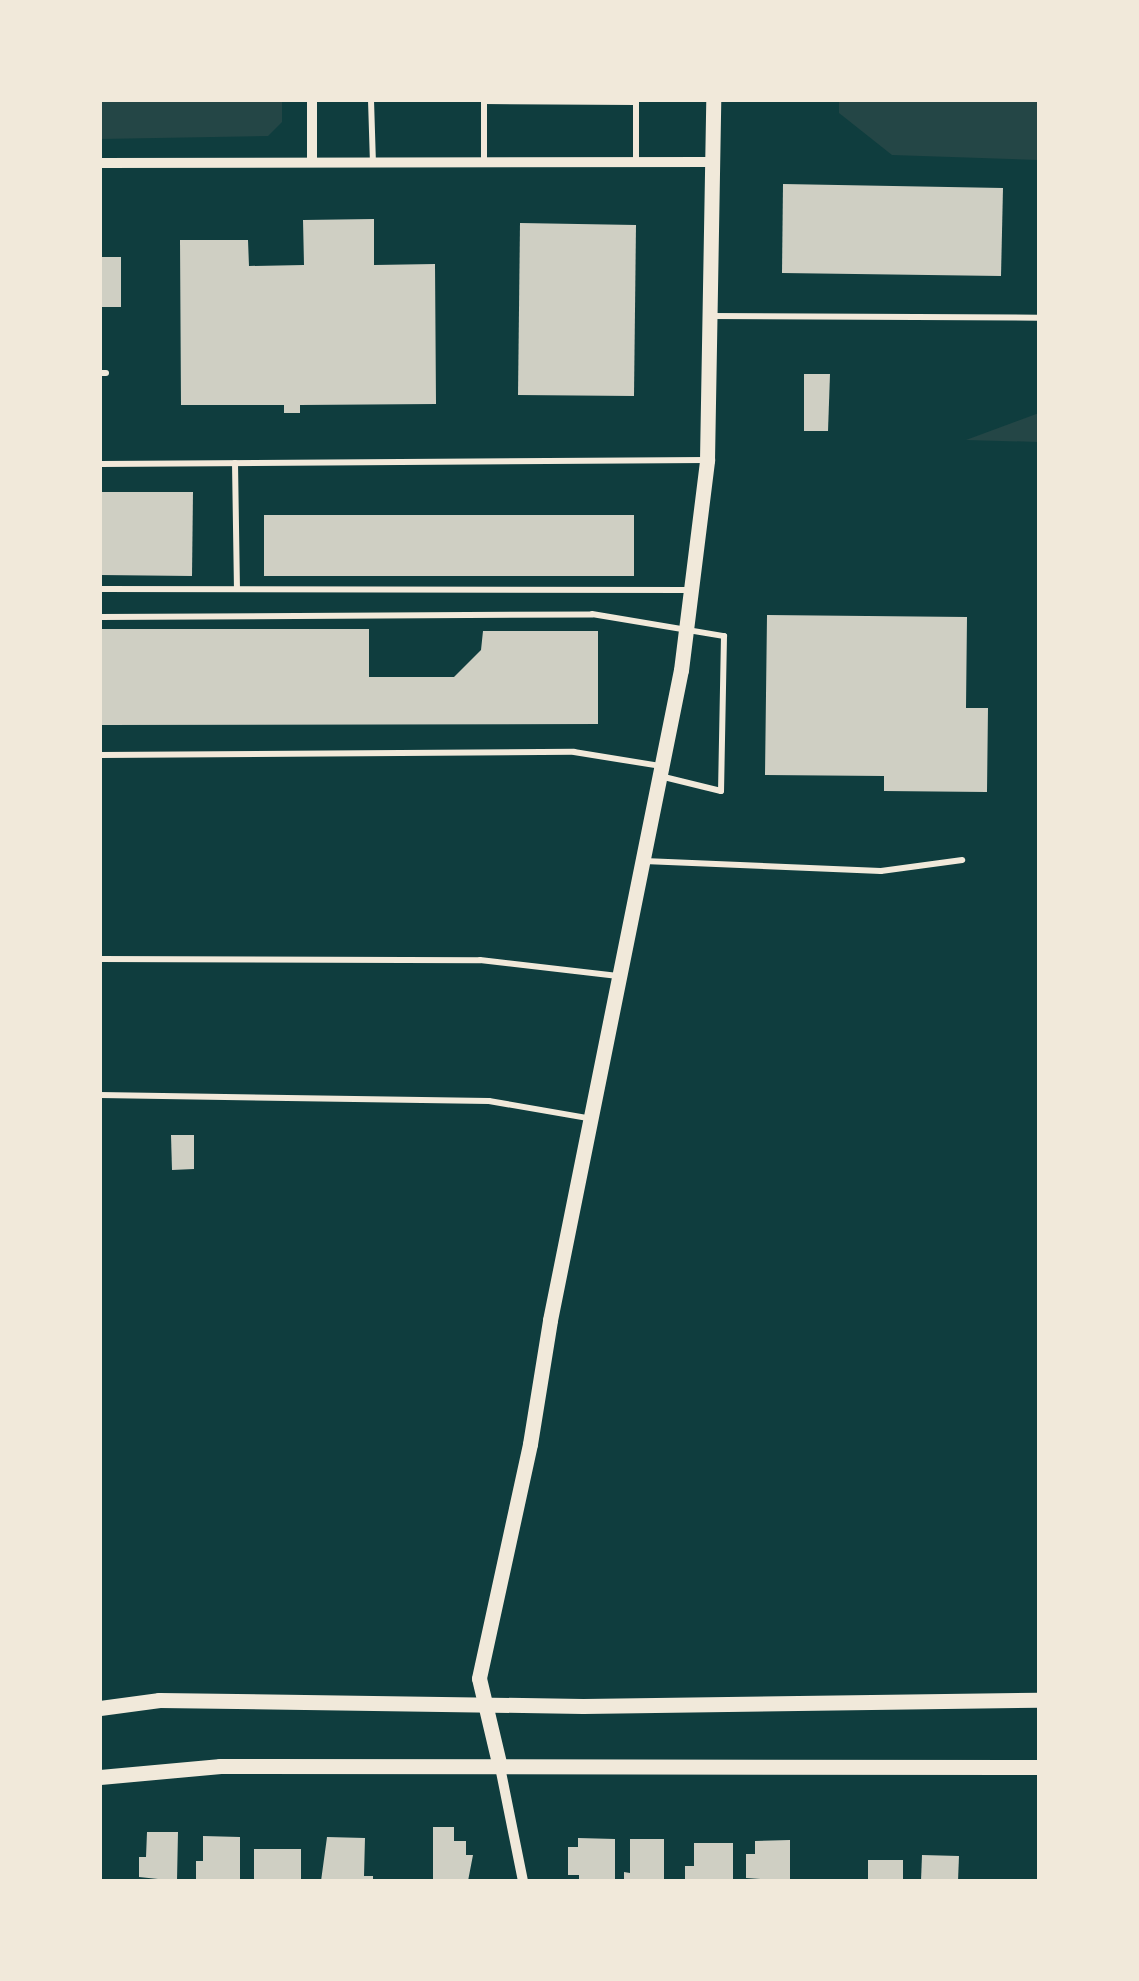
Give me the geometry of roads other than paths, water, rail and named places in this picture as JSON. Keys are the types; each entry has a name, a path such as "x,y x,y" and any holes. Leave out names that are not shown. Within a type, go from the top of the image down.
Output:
{"main road":[{"path":"500,1767 479,1678 530,1444 686,628 707,460 713,100"},
{"path":"100,1708 160,1700 583,1706 1039,1700"},
{"path":"100,1777 220,1766 1039,1766"}],"street":[{"path":"312,100 312,162"},
{"path":"100,163 712,162"},
{"path":"500,1767 523,1881"}],"lane":[{"path":"371,100 372,162"},
{"path":"484,162 484,102 636,101 636,162"},
{"path":"709,316 1039,318"},
{"path":"100,464 707,460"},
{"path":"235,464 237,589"},
{"path":"100,589 690,590"},
{"path":"100,617 592,614 724,636 720,791 660,771 574,752 100,756"},
{"path":"642,861 881,871 962,860"},
{"path":"100,959 480,960 619,976"},
{"path":"100,1095 489,1101 590,1118"}]}
